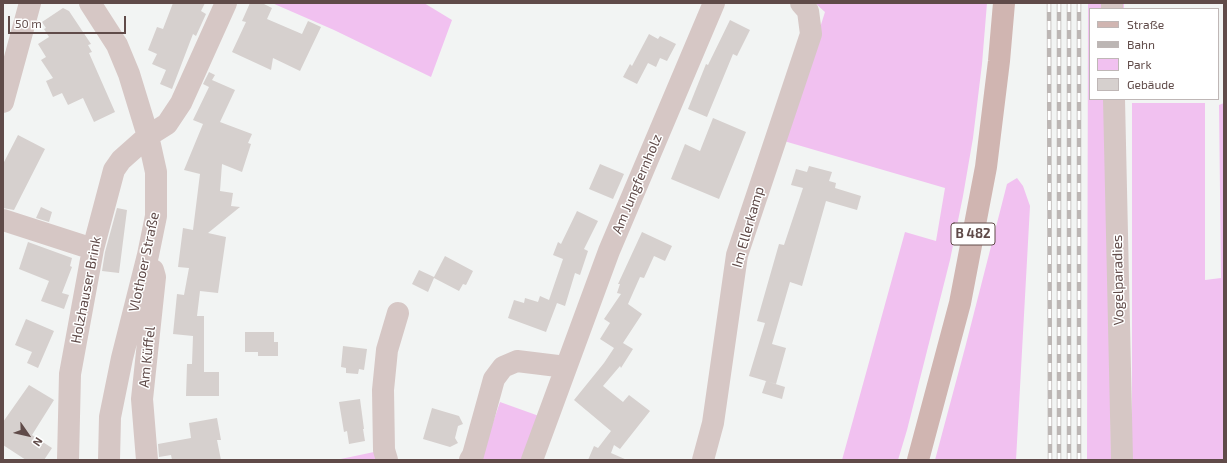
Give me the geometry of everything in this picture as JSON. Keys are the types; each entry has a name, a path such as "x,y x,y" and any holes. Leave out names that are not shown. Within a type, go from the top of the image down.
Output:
{"main road":[{"name":"B 482","path":"918,460 960,303 985,175 999,61 1004,3"}],"street":[{"path":"3,102 30,3"},
{"name":"Vlothoer Straße","path":"90,3 117,45 129,74 148,136 156,172 156,216 148,256 122,358 110,417 110,460"},
{"name":"Holzhauser Brink","path":"68,460 70,374 94,249 114,170 121,160 148,136 167,124 181,103 226,3"},
{"name":"Am Jungfernholz","path":"532,460 609,251 714,3"},
{"name":"Im Ellerkamp","path":"703,460 713,423 737,255 811,34 808,11 801,3"},
{"name":"Vogelparadies","path":"1114,100 1122,460"},
{"path":"3,220 94,249"},
{"name":"Am Küffel","path":"147,460 142,399 156,277 148,256"},
{"path":"387,460 384,450 383,390 387,350 398,313"},
{"path":"470,460 473,455 494,379 503,367 517,361 566,367"}],"green space":[{"path":"272,3 424,3 452,20 431,77 334,30"},
{"path":"815,3 987,3 982,64 973,138 963,196 950,260 898,460 842,460 905,232 936,241 945,188 784,141 825,12"},
{"path":"1088,3 1124,3 1124,8 1089,8 1089,100 1119,100 1110,297 1111,460 1087,460"},
{"path":"1132,103 1205,103 1205,280 1221,278 1219,105 1224,103 1224,460 1132,460"},
{"path":"1017,178 1023,186 1030,206 1016,460 935,460 1007,184"},
{"path":"500,402 539,416 523,460 480,460"},
{"path":"374,452 379,460 336,460"}],"building":[{"path":"173,3 205,3 201,11 206,14 196,36 193,34 172,89 160,84 166,70 152,64 157,54 148,50 157,27 163,29"},
{"path":"250,3 262,3 272,8 267,19 302,34 308,21 321,27 300,71 273,58 271,70 232,52 246,22 242,21"},
{"path":"63,8 69,11 91,44 88,45 92,52 89,53 115,112 94,122 83,98 68,105 62,93 53,97 46,81 53,78 41,60 46,57 38,44 49,37 42,22"},
{"path":"730,20 750,30 737,56 733,54 707,117 688,109 706,64 708,65"},
{"path":"649,34 658,39 660,36 676,44 667,61 660,58 656,67 648,63 637,84 623,77 630,64 632,66"},
{"path":"209,72 215,75 212,80 235,90 220,122 252,134 248,143 251,144 242,172 222,164 220,191 233,193 231,206 240,207 208,233 226,237 218,293 200,291 197,316 204,316 204,372 219,372 219,396 186,396 187,364 192,364 193,336 173,334 177,294 184,295 189,268 178,267 183,228 193,230 200,174 184,170 203,124 193,120 209,87 203,84"},
{"path":"713,118 746,132 719,199 671,179 685,144 700,151"},
{"path":"18,135 45,149 14,210 3,208 3,164"},
{"path":"600,164 624,174 613,199 589,189"},
{"path":"809,166 832,172 829,181 836,183 835,188 861,196 857,210 826,201 802,286 790,282 772,344 786,348 776,384 749,376 765,323 757,321 779,244 784,245 803,188 791,185 796,169 807,172"},
{"path":"41,207 52,212 49,222 36,218"},
{"path":"117,208 127,210 119,273 102,271 105,252"},
{"path":"577,211 598,221 584,249 588,251 580,275 575,273 565,306 557,303 546,332 508,318 514,300 524,303 525,298 538,302 540,296 549,300 563,259 553,255 558,242 561,244"},
{"path":"642,232 672,246 665,261 654,256 644,278 640,277 628,304 642,314 623,343 633,349 621,368 620,366 603,386 623,402 629,395 650,411 620,449 614,445 611,453 627,460 588,460 594,446 598,448 611,431 574,400 604,363 614,348 600,339 610,323 604,319 621,294 617,293 620,284 618,284"},
{"path":"28,242 72,258 70,266 72,267 62,293 69,295 64,309 41,301 49,281 19,269"},
{"path":"445,256 473,271 466,285 463,284 459,291 434,278 428,292 412,284 419,270 434,277"},
{"path":"26,319 54,331 38,368 27,363 32,352 15,345"},
{"path":"245,332 274,332 274,342 278,342 278,356 258,356 258,352 245,352"},
{"path":"343,346 367,349 364,370 359,369 358,374 346,373 346,368 341,367"},
{"path":"766,381 785,387 782,399 762,393"},
{"path":"29,385 54,400 32,435 52,448 44,460 26,460 3,445 3,422"},
{"path":"360,399 365,441 349,444 347,431 344,432 339,402"},
{"path":"432,408 459,416 463,424 458,426 455,438 458,443 450,447 423,439"},
{"path":"217,418 221,440 217,440 221,460 172,460 171,455 159,457 158,444 191,438 189,423"}],"railway":[{"path":"1049,3 1050,460"},
{"path":"1059,3 1059,460"},
{"path":"1069,3 1069,460"},
{"path":"1079,3 1079,460"}]}
